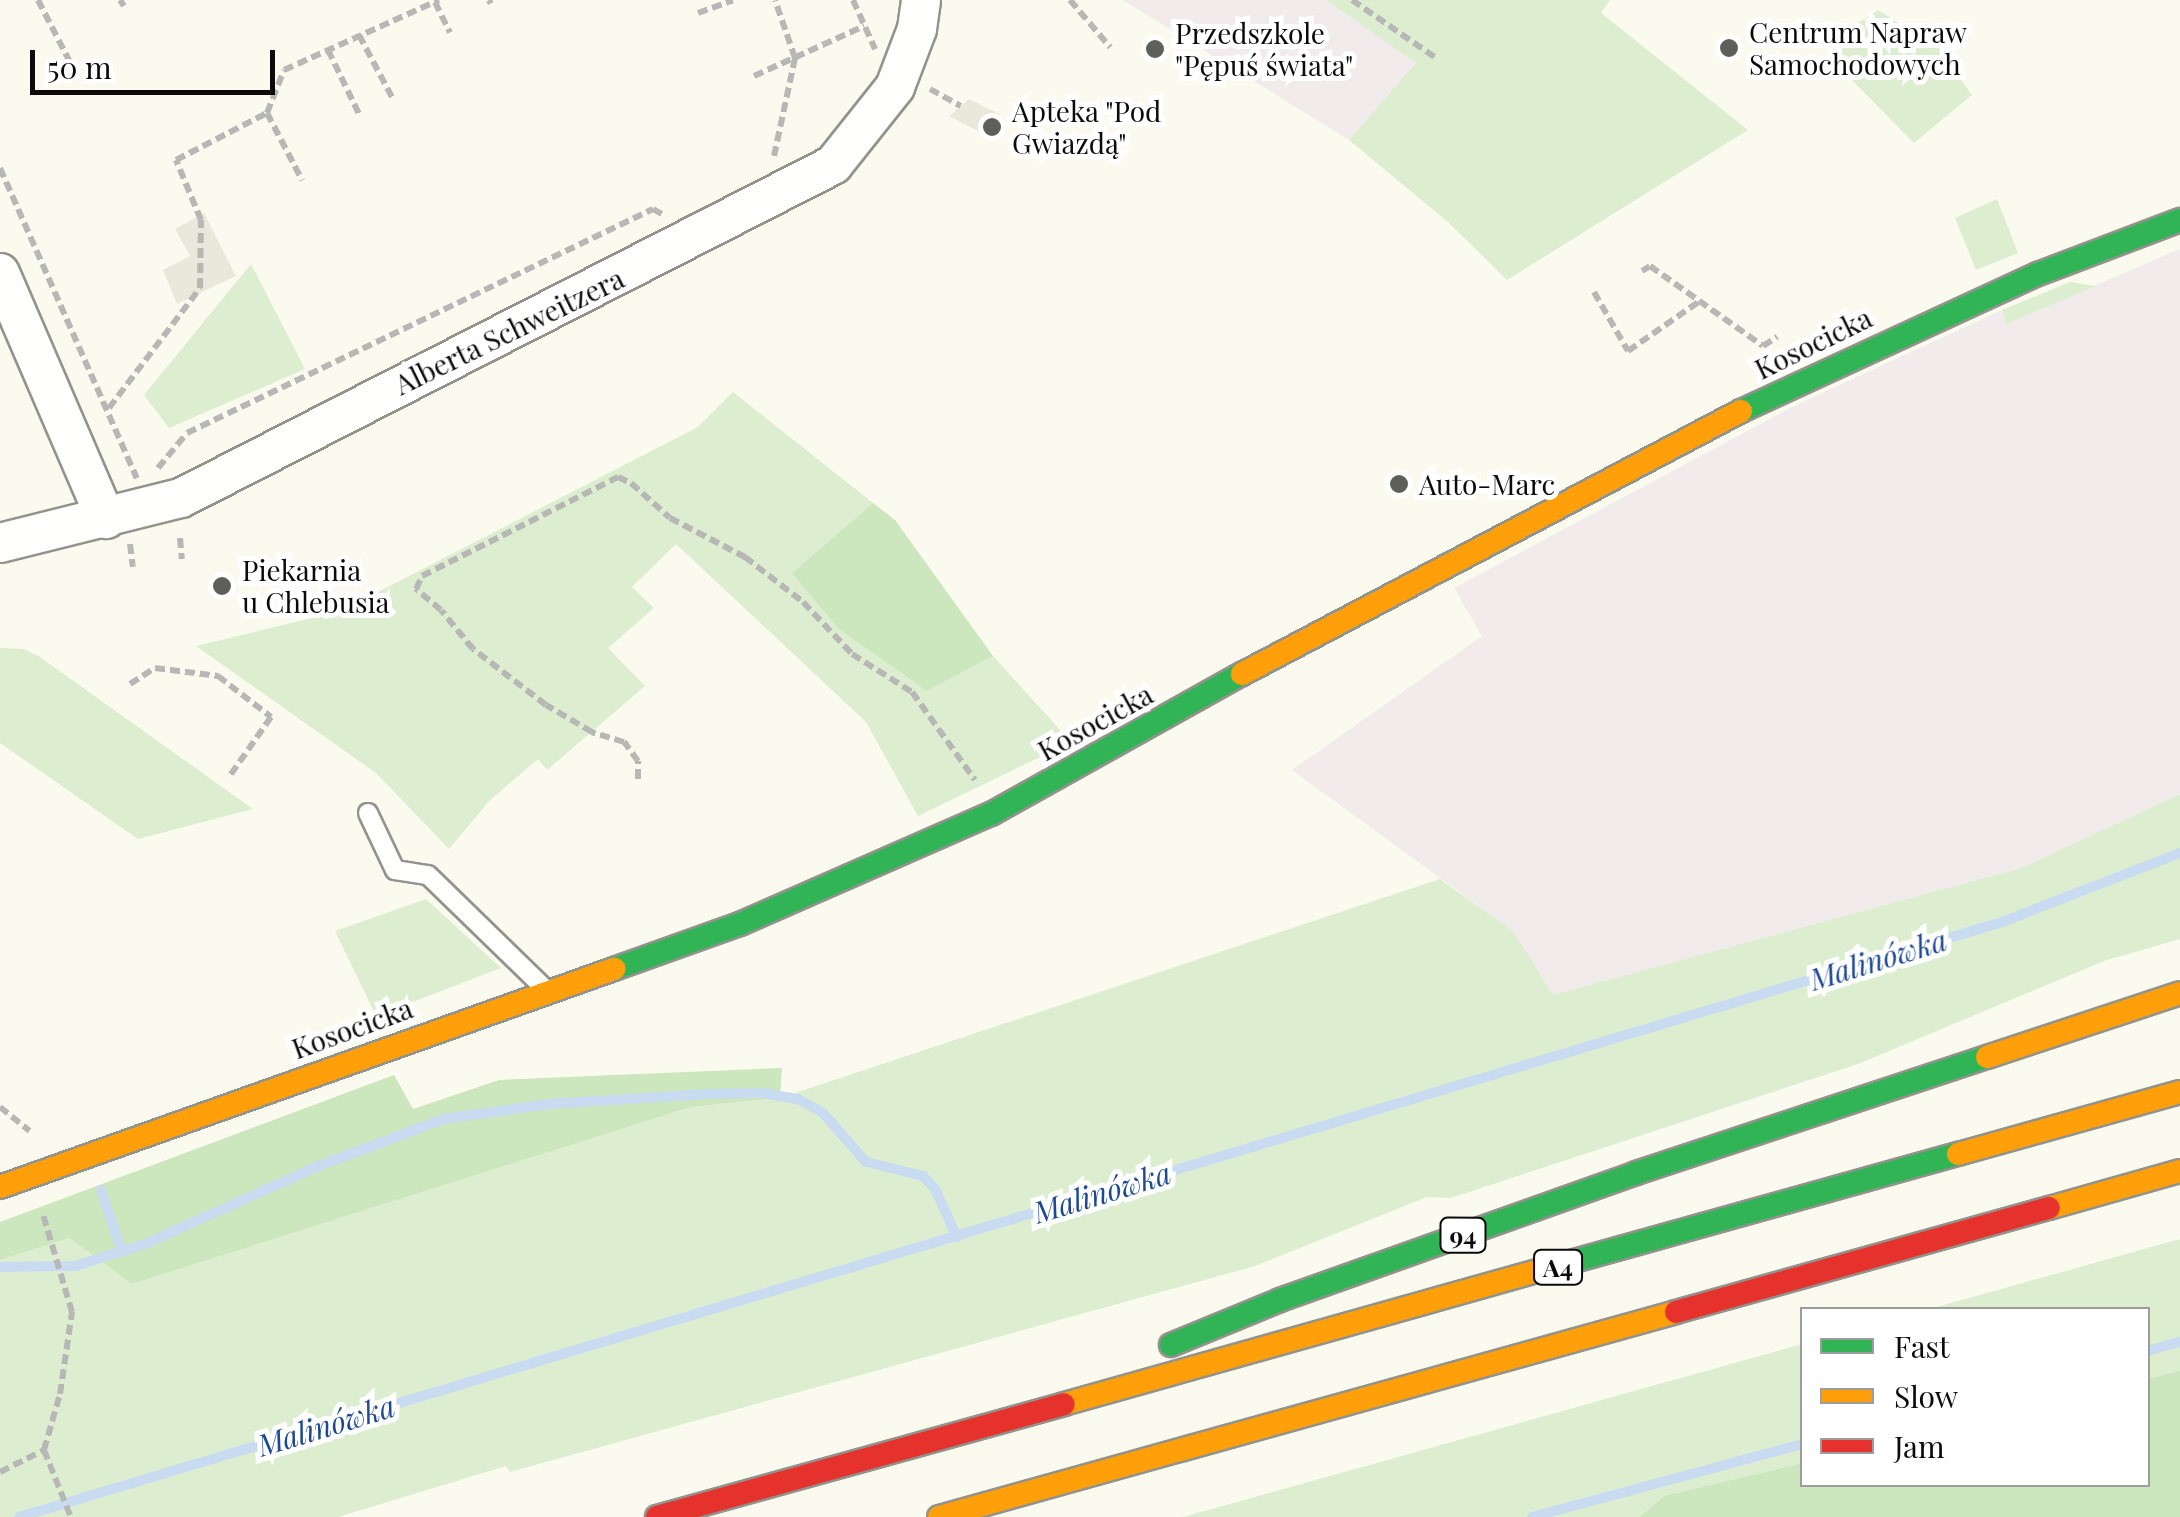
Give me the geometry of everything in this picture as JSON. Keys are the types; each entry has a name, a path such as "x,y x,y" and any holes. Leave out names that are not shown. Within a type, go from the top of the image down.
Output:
{"main road":[{"name":"Kosocicka","path":"0,1187 740,924 991,814 1300,641 1786,387 2038,274 2180,220"},
{"name":"94","path":"937,1442 1280,1300 1617,1180 2180,993"},
{"name":"A4","path":"657,1517 937,1442 2180,1092"},
{"path":"939,1517 2180,1171"},
{"path":"2124,1186 2180,1178"}],"street":[{"name":"Alberta Schweitzera","path":"0,544 118,529 833,165 895,87 919,15"},
{"path":"0,273 118,529"}],"lane":[{"path":"368,813 395,870 428,875 546,991"}],"path":[{"path":"38,0 72,66"},
{"path":"698,14 733,0"},
{"path":"774,0 795,58 774,160"},
{"path":"852,0 877,53"},
{"path":"1070,0 1110,47"},
{"path":"1352,0 1436,58"},
{"path":"109,408 200,288 201,220 176,160 267,114 284,70 359,35 437,1 450,33"},
{"path":"754,76 864,26"},
{"path":"359,35 392,97"},
{"path":"328,50 360,116"},
{"path":"920,84 961,106"},
{"path":"267,114 302,180"},
{"path":"0,168 141,488 187,433 653,209 666,216"},
{"path":"1642,272 1650,266 1763,346 1778,337"},
{"path":"1594,292 1628,351 1700,301"},
{"path":"638,779 638,761 624,742 592,732 546,706 473,649 441,610 416,589 422,576 618,477 631,483 670,518 745,557 803,602 852,654 912,692 980,786"},
{"path":"118,529 134,568"},
{"path":"180,538 182,559"},
{"path":"130,684 155,668 218,676 271,718 228,777"},
{"path":"0,1107 45,1143"},
{"path":"52,1237 72,1312 60,1394 44,1450 48,1469 64,1496 70,1516"},
{"path":"0,1472 44,1450"}],"shaded area":[{"path":"1123,0 1326,0 1417,63 1349,140"},
{"path":"969,99 1001,115 980,132 949,116"},
{"path":"204,213 236,276 177,304 163,270 190,256 175,229"},
{"path":"2180,249 2180,794 2021,868 1552,996 1513,931 1292,770 1482,636 1454,588 1794,406 2002,310 2006,324"}],"green space":[{"path":"1326,0 1610,0 1601,13 1748,130 1507,280 1449,223 1349,140 1416,63"},
{"path":"1878,10 1940,49 1972,95 1914,143 1828,56 1846,31"},
{"path":"1997,199 2018,253 1976,270 1955,218"},
{"path":"251,264 305,369 169,428 144,395"},
{"path":"2070,282 2096,286 2006,324 2002,310"},
{"path":"733,392 873,503 793,573 927,691 993,656 1071,742 918,816 866,722 676,544 632,587 654,608 608,648 645,686 547,770 538,759 489,801 449,849 376,773 196,646 341,611 698,427"},
{"path":"873,503 895,520 993,656 927,691 838,628 792,573"},
{"path":"0,648 24,649 40,657 253,809 138,839 0,743"},
{"path":"2180,794 2180,939 2104,961 1858,1064 1451,1198 1427,1197 1255,1266 510,1472 506,1466 338,1517 0,1517 0,1260 69,1238 132,1284 691,1107 780,1098 1440,879 1513,931 1553,995 2021,868"},
{"path":"426,899 501,968 376,1016 335,931"},
{"path":"782,1068 780,1098 691,1107 132,1284 69,1238 0,1260 0,1222 394,1075 413,1109 499,1080"},
{"path":"2180,1239 2180,1372 2150,1380 2150,1307 1937,1307"},
{"path":"1800,1345 1800,1463 1664,1496 1639,1517 1183,1517"},
{"path":"2180,1371 2180,1517 1639,1517 1664,1496 1800,1463 1800,1487 2150,1487 2150,1378"}],"waterway":[{"name":"Malinówka","path":"19,1517 2002,922 2180,853"},
{"path":"0,1267 75,1266 145,1244 316,1167 444,1119 548,1104 709,1094 763,1093 798,1099 823,1113 866,1162 923,1176 935,1189 957,1237"},
{"path":"101,1190 122,1252"},
{"path":"2150,1350 2180,1342"},
{"path":"1532,1517 1800,1445"}],"traffic: fast":[{"path":"1741,411 2038,274 2180,220"},
{"path":"614,969 740,924 991,814 1242,674"},
{"path":"1171,1345 1280,1300 1636,1173 1987,1057"},
{"path":"1542,1270 1958,1154"}],"traffic: slow":[{"path":"1242,674 1741,411"},
{"path":"0,1187 614,969"},
{"path":"1987,1057 2180,993"},
{"path":"1958,1154 2180,1092"},
{"path":"2049,1208 2180,1171"},
{"path":"1064,1404 1542,1270"},
{"path":"939,1517 1676,1312"}],"traffic: jam":[{"path":"1676,1312 2049,1208"},
{"path":"657,1517 1064,1404"}],"place":[{"name":"Centrum Napraw Samochodowych","path":"1729,48"},
{"name":"Przedszkole \"Pępuś świata\"","path":"1155,49"},
{"name":"Apteka \"Pod Gwiazdą\"","path":"992,127"},
{"name":"Auto-Marc","path":"1399,484"},
{"name":"Piekarnia u Chlebusia","path":"222,586"}]}
